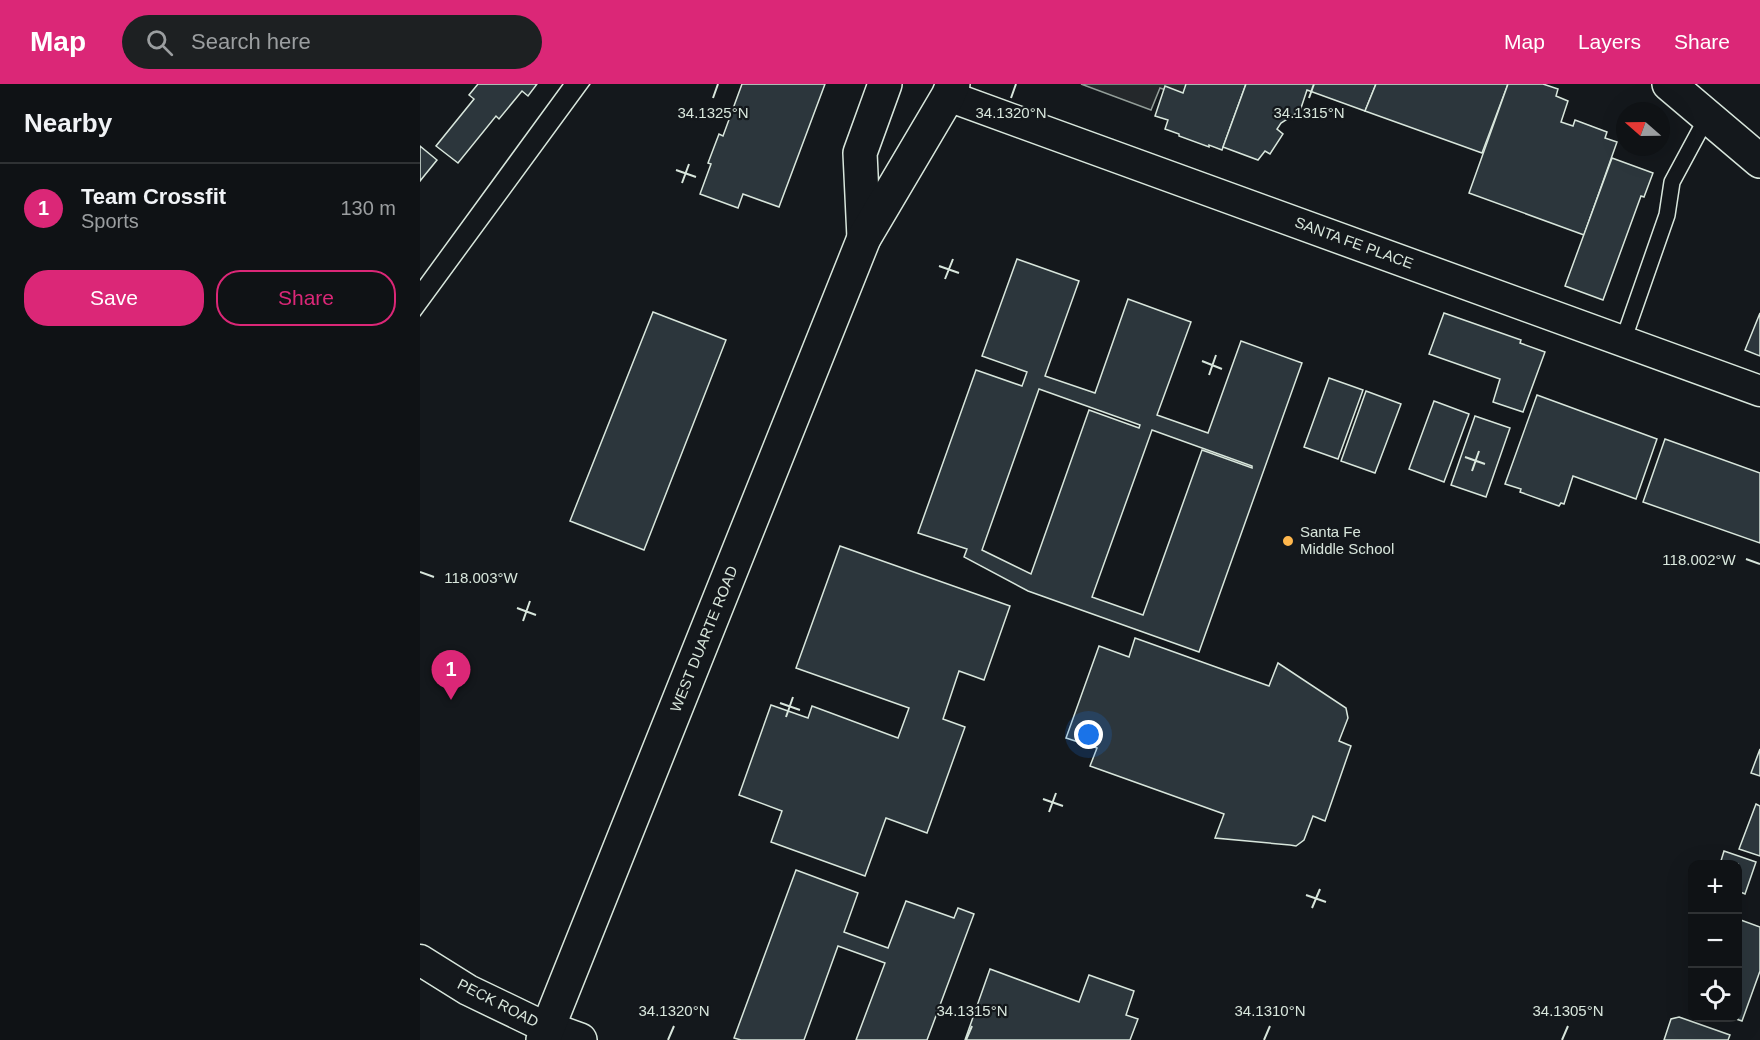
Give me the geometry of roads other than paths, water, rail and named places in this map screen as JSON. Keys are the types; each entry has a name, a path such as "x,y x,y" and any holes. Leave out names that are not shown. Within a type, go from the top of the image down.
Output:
{"main road":[{"name":"WEST DUARTE ROAD","path":"864,238 860,153 885,84"},
{"path":"1669,84 1760,161"},
{"name":"WEST DUARTE ROAD","path":"545,1034 864,238 951,90"},
{"name":"PECK ROAD","path":"545,1034 580,1040"}],"street":[{"name":"SANTA FE PLACE","path":"951,90 1760,391"},
{"name":"PECK ROAD","path":"420,960 545,1034"}],"lane":[{"path":"1623,341 1666,215 1672,182 1707,117"}],"tram line":[{"path":"420,280 563,84"},
{"path":"420,316 590,84"}],"place":[{"name":"Santa Fe Middle School","path":"1288,541"},
{"name":"Team Crossfit","path":"451,700"}]}
